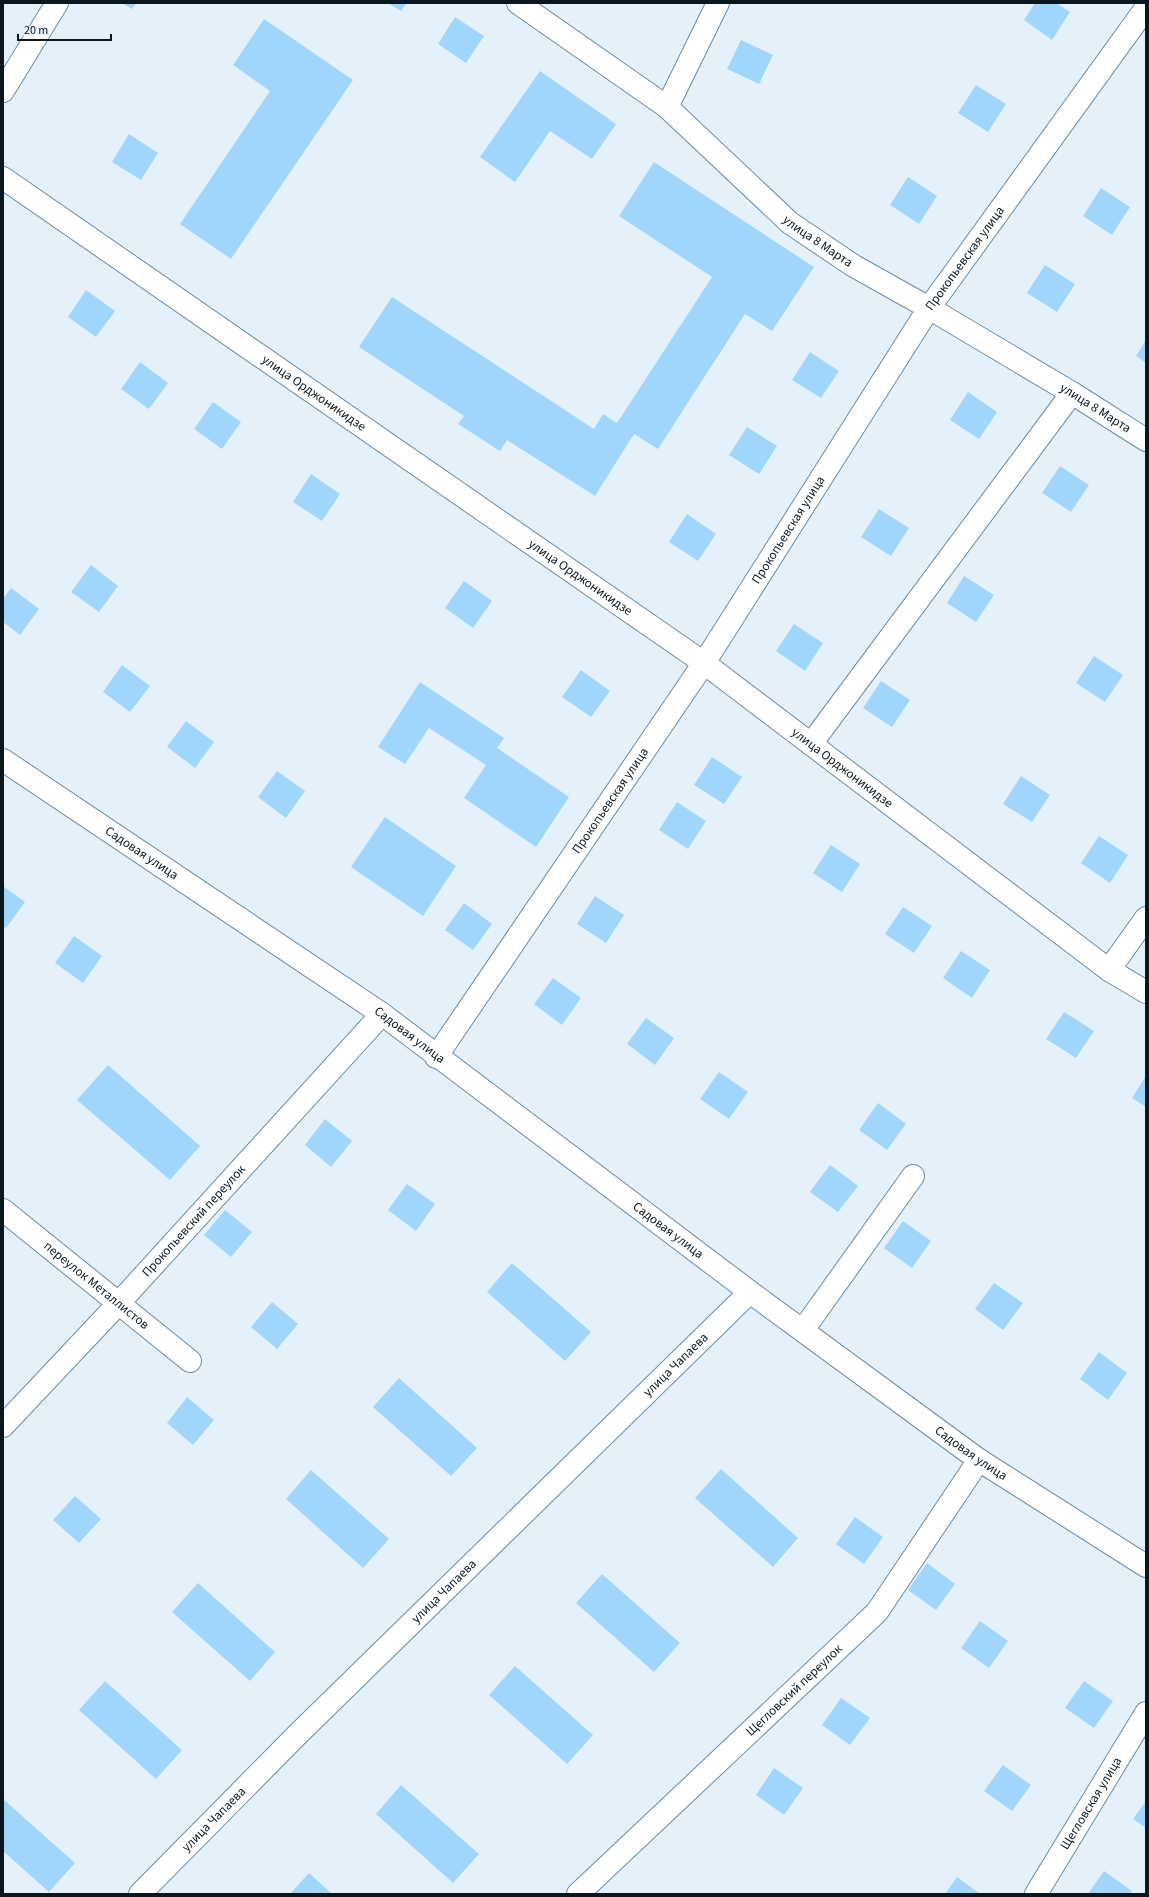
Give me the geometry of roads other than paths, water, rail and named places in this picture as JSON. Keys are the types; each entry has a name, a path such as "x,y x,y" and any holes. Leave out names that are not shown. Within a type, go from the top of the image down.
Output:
{"street":[{"path":"3,91 57,3"},
{"name":"улица 8 Марта","path":"518,3 668,107 790,223 854,266 929,308 1072,393 1146,440"},
{"path":"668,107 718,3"},
{"name":"Прокопьевская улица","path":"436,1057 704,663 929,308 1146,8"},
{"name":"улица Орджоникидзе","path":"3,178 704,663 1109,970 1146,992"},
{"path":"811,744 1072,393"},
{"name":"Садовая улица","path":"3,760 382,1014 436,1057 750,1292 980,1460 1146,1566"},
{"path":"1109,970 1146,918"},
{"name":"Прокопьевский переулок","path":"3,1426 118,1304 382,1014"},
{"path":"803,1330 913,1176"},
{"name":"переулок Металлистов","path":"3,1210 190,1361"},
{"name":"улица Чапаева","path":"140,1894 296,1735 750,1292"},
{"name":"Щегловский переулок","path":"578,1894 877,1612 980,1460"},
{"name":"Щегловская улица","path":"1036,1894 1146,1713"}]}
